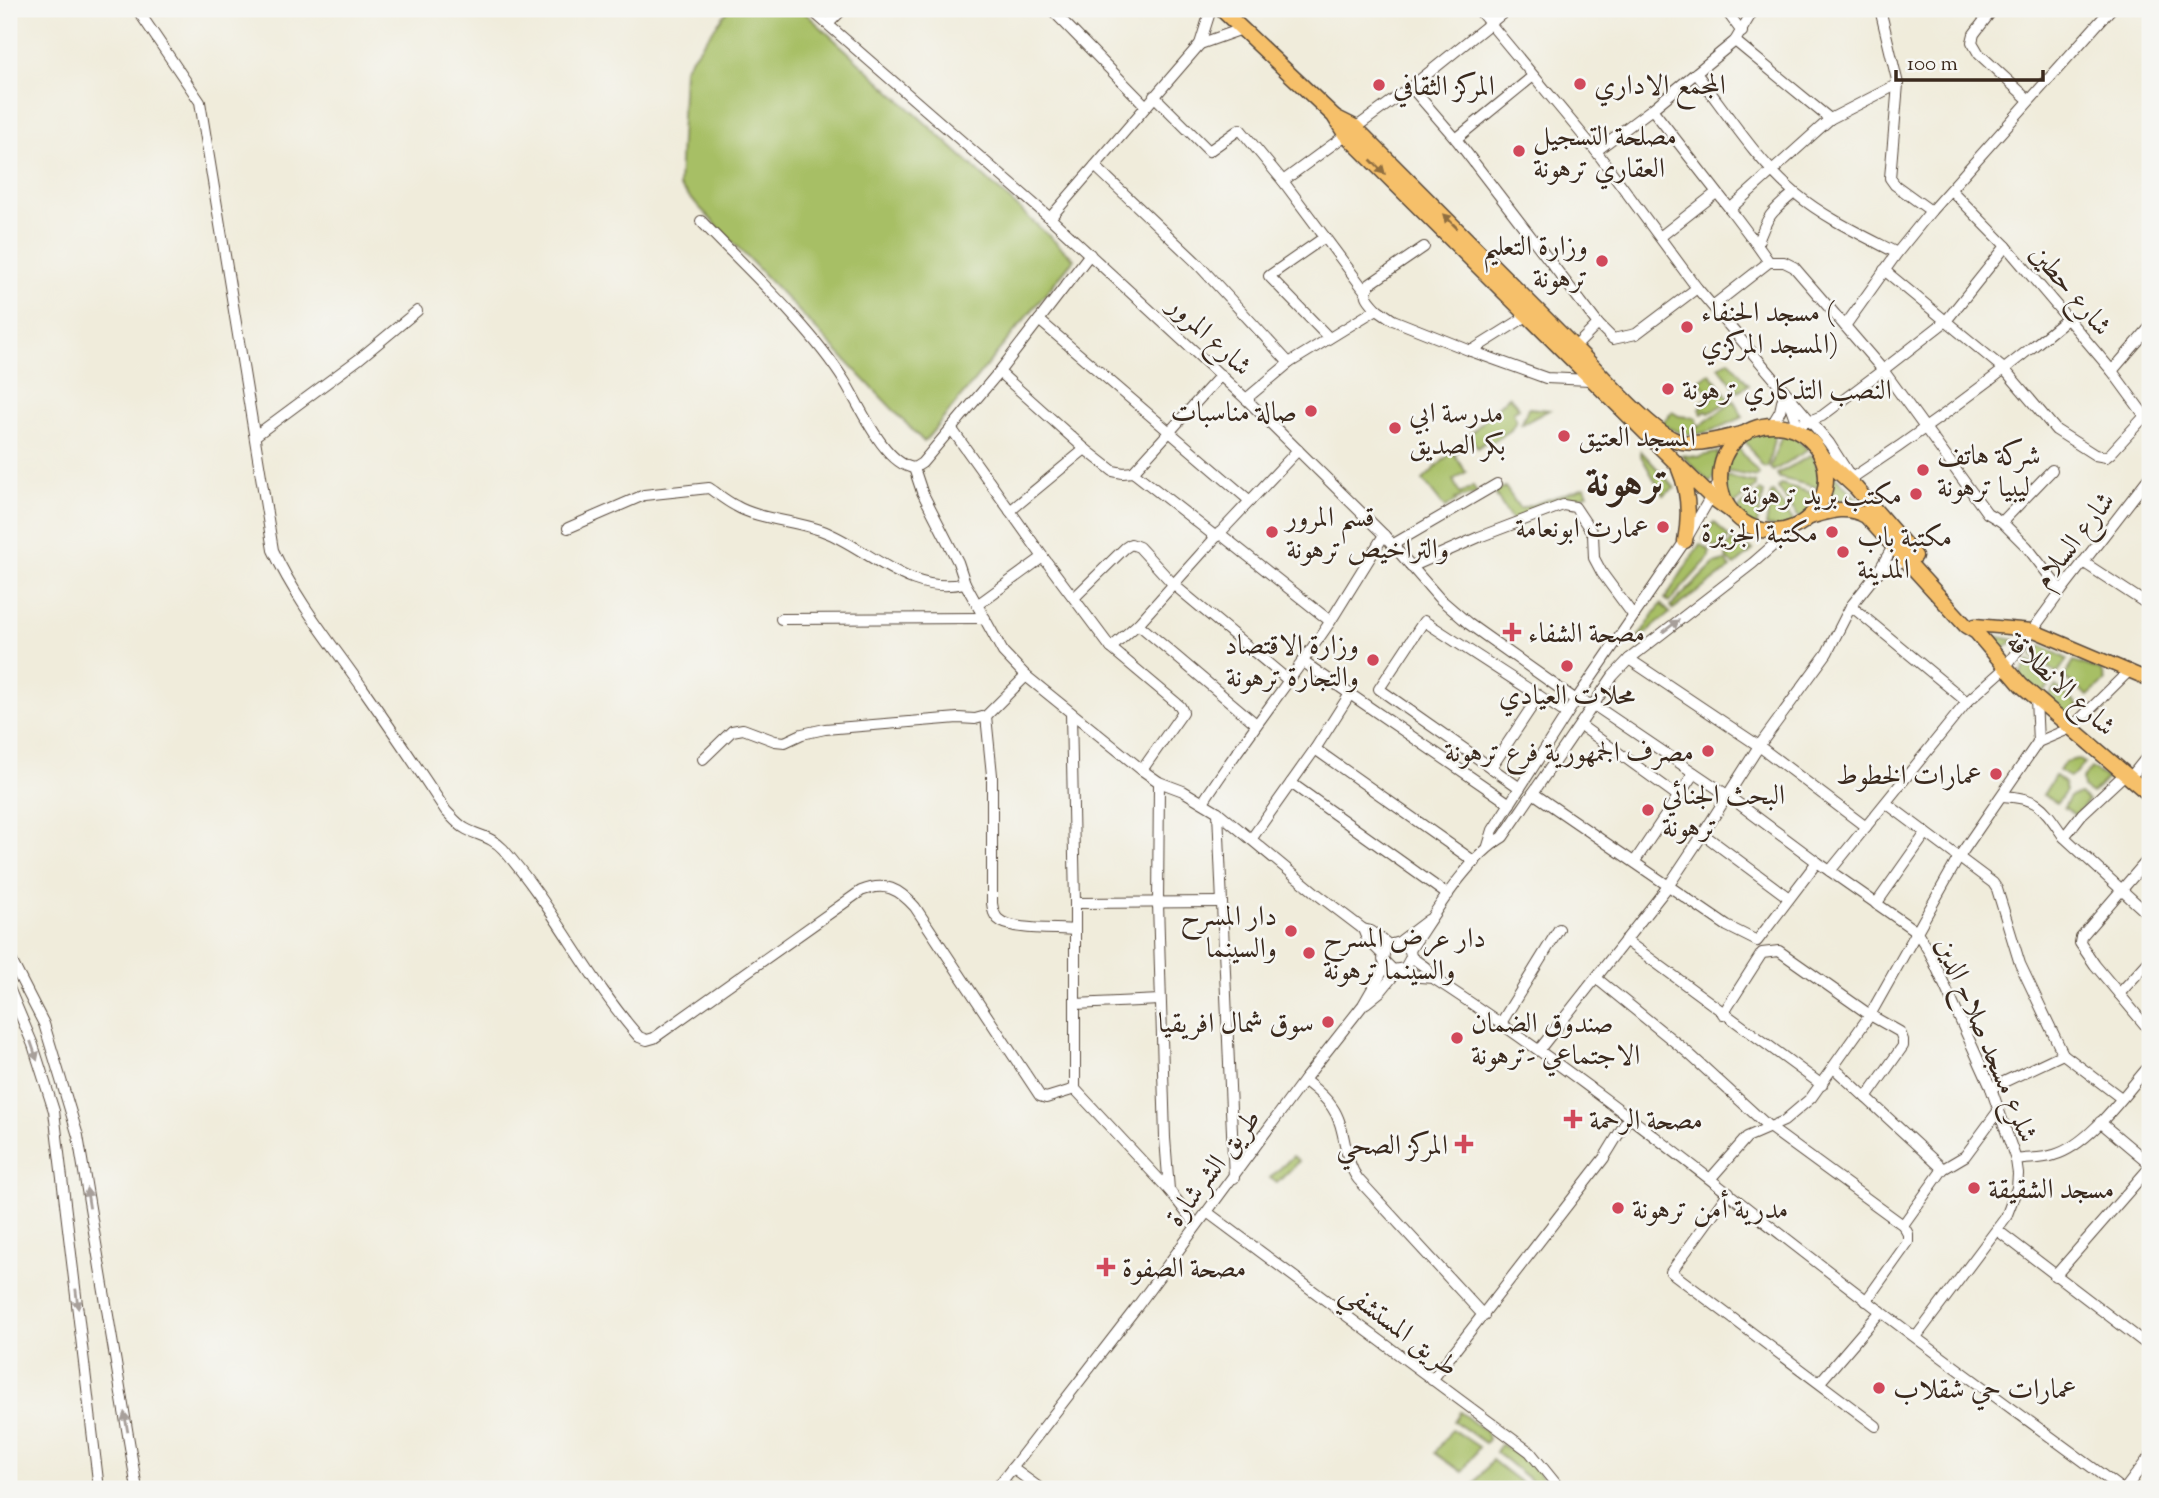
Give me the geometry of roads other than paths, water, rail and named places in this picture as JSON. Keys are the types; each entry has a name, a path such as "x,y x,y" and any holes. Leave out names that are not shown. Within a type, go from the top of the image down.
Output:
{"highway":[{"path":"1221,9 1647,418 1676,441 1706,441 1774,426 1807,429 1821,456 1825,472 1825,489 1810,517"},
{"path":"1350,130 1527,316 1711,498 1756,528 1780,531 1835,509 1857,512 1877,526 1966,626 1975,629"},
{"path":"1731,511 1723,497 1721,466 1735,441 1746,433"},
{"path":"1821,456 1854,483 1975,629"},
{"path":"1676,464 1687,494 1689,517 1685,541"},
{"name":"شارع الانطلاقة","path":"1975,629 2004,669 2150,794"}],"main road":[{"path":"1975,629 2032,630 2150,680"}],"street":[{"path":"137,9 200,103 273,550 304,608 364,690 446,811 462,827 489,838 500,846 522,872 639,1037 647,1040 654,1038 861,891 872,886 883,886 894,888 915,907 1040,1096 1046,1098 1075,1089"},
{"name":"شارع المرور","path":"810,9 1050,218 1221,375 1384,535 1439,598 1469,624 1576,700"},
{"path":"828,24 843,9"},
{"path":"1051,9 1146,106"},
{"path":"1050,218 1200,44 1211,9"},
{"path":"1478,9 1596,151 1697,288 1714,305 1784,392 1807,429 1854,483 2005,370 2067,319"},
{"path":"1283,181 1411,87 1508,9"},
{"path":"1725,9 1739,36 1830,119"},
{"path":"1596,151 1652,109 1739,36 1754,9"},
{"path":"1880,9 1898,84 1890,178 1895,185 1931,211"},
{"path":"1993,9 1974,34 1972,42 1979,54 2029,100"},
{"path":"1845,326 1884,270 1931,211 2111,9"},
{"path":"1200,44 1242,29"},
{"path":"1696,73 1772,172 1794,192 1815,208 1897,253"},
{"path":"1456,139 1532,77"},
{"path":"1730,209 1830,119 1898,84"},
{"path":"1411,87 1456,139 1598,324 1613,339 1636,334 1697,288"},
{"path":"1154,96 1209,151 1240,129 1283,181 1377,309 1393,320 1546,378 1590,380"},
{"path":"1652,109 1769,262"},
{"path":"1095,166 1195,261 1289,363"},
{"name":"شارع حطين","path":"1951,190 2006,246 2112,370 2147,420"},
{"path":"1757,245 1769,215 1794,192"},
{"path":"1660,237 1716,193"},
{"path":"701,221 823,353 845,381 875,435 891,453 908,467 915,468 999,372 1090,254"},
{"path":"1325,237 1269,276 1329,338"},
{"path":"1807,429 1946,321 2006,246"},
{"path":"1365,291 1370,284 1424,247"},
{"path":"1714,305 1769,262 1784,262 1794,268 1883,370 1987,513 2002,522 2027,547 2061,591"},
{"path":"1884,270 2005,370 2056,430 2095,455 2106,457 2147,420"},
{"path":"1246,399 1289,363 1377,309"},
{"path":"255,436 359,359 417,311"},
{"path":"1471,351 1527,316"},
{"path":"1039,320 1250,501"},
{"path":"1575,347 1598,324"},
{"path":"2112,370 2150,327"},
{"path":"999,372 1113,471 1133,472 1330,621"},
{"path":"1133,472 1221,375"},
{"path":"1774,426 1784,392"},
{"path":"951,428 1042,557 1111,648 1180,706 1182,712 1142,770"},
{"path":"1010,511 1085,449"},
{"path":"1111,648 1138,624 1298,450"},
{"path":"915,468 922,492 958,562 965,583 1003,652 1026,676 1142,770 1159,782 1183,791 1218,811 1363,929 1410,953 1433,978 1539,1050 1711,1178 1866,1301 2123,1489 2150,1456"},
{"path":"2002,522 2052,470"},
{"name":"شارع السلام","path":"1830,871 1967,702 2004,669 2150,476"},
{"path":"1488,846 1493,830 1576,700 1685,541 1720,481"},
{"path":"1392,545 1497,484"},
{"path":"568,528 644,495 709,488 737,507 828,533 893,571 931,586 947,587 965,583"},
{"path":"1411,567 1563,505 1575,507 1593,534 1594,558 1602,573 1633,615"},
{"path":"1363,1005 1408,965 1410,953 1428,920 1488,846 1503,837 1613,676 1629,659 1753,563 1793,528"},
{"path":"1203,802 1255,723 1272,704 1330,621 1384,535"},
{"path":"1074,598 1125,548 1131,544 1139,547 1174,584 1288,680"},
{"path":"1539,1050 1669,884 1759,746 1827,653 1851,606 1878,572 1894,545"},
{"path":"978,605 1042,557"},
{"path":"1878,572 1906,559"},
{"path":"2083,562 2150,606"},
{"path":"1851,606 1967,702"},
{"path":"781,619 985,618"},
{"path":"1520,788 1379,689 1424,621 1567,714"},
{"path":"1138,624 1255,723"},
{"path":"1629,659 1759,746 1866,827"},
{"path":"1301,661 1510,804"},
{"path":"1711,1178 1747,1137 1795,1114 1822,1085 1870,1015 1959,857 2038,742 2071,728 2130,670"},
{"path":"703,759 732,730 743,729 775,741 785,741 825,729 958,718 975,719 986,716 1026,676"},
{"path":"1252,838 1315,750 1350,694"},
{"path":"1491,768 1539,696"},
{"path":"2036,699 2038,742"},
{"name":"شلرع مسجد صلاح الدين","path":"1576,700 1594,705 1727,795 1816,862 1917,932 1930,953 1991,1088 2016,1160 2017,1188 2012,1205 1997,1230 1916,1337"},
{"path":"1071,713 1075,1089 1169,1190 1196,1225"},
{"path":"986,716 992,775 994,914 999,921 1010,926 1075,930"},
{"path":"1580,725 1678,796"},
{"path":"1315,750 1475,862"},
{"path":"2064,837 2082,814 2150,753"},
{"path":"1634,862 1694,773"},
{"path":"1159,782 1160,1000 1169,1190"},
{"path":"1291,783 1448,895"},
{"path":"1533,793 1727,926 1757,941 1816,862"},
{"path":"2002,796 2026,798 2040,806 2064,837 2150,916"},
{"path":"1886,803 1997,889 2020,964 2063,1054 2121,1098"},
{"path":"1218,811 1234,1178"},
{"path":"1876,904 1926,833"},
{"path":"1703,834 1789,898"},
{"path":"2150,857 2081,937 2080,943 2150,1031"},
{"path":"1075,903 1221,902"},
{"path":"1363,1005 1394,943 1428,920"},
{"path":"1363,929 1367,939 1384,960 1400,970 1433,978"},
{"path":"1501,1023 1559,929"},
{"path":"1625,940 1822,1085"},
{"path":"1723,1014 1762,953 1779,951 1870,1015 1900,1032 1902,1046 1866,1098"},
{"path":"9,957 44,1024 78,1136 137,1489"},
{"path":"2119,995 2150,960"},
{"path":"1596,978 1686,1051 1769,1127 1903,1224 1908,1234 1908,1242 1866,1301"},
{"path":"9,988 33,1045 54,1111 99,1489"},
{"path":"1075,1004 1160,1000"},
{"name":"طريق الشرشارة","path":"999,1485 1136,1308 1304,1080 1363,1005"},
{"path":"1991,1088 2063,1054"},
{"path":"2016,1160 2054,1156 2083,1138 2150,1065"},
{"path":"1834,1068 1942,1169"},
{"path":"1304,1080 1332,1107 1349,1165 1358,1179 1484,1316"},
{"path":"1903,1224 1942,1169 1965,1156 1999,1110"},
{"path":"1432,1380 1604,1158 1629,1117"},
{"path":"2055,1276 2150,1165 2100,1122"},
{"path":"1729,1192 1671,1272 1876,1426"},
{"name":"طريق المستشفي","path":"1207,1212 1530,1452 1560,1489"},
{"path":"1997,1230 2150,1347"},
{"path":"1820,1382 1881,1311"},
{"path":"1012,1468 1041,1489"},
{"path":"999,1485 1011,1489"}],"place":[{"name":"المجمع الاداري","path":"1580,84"},
{"name":"المركز الثقافي","path":"1379,85"},
{"name":"مصلحة التسجيل العقاري ترهونة","path":"1519,151"},
{"name":"وزارة التعليم ترهونة","path":"1602,261"},
{"name":"مسجد الحنفاء ( المسجد المركزي)","path":"1687,327"},
{"name":"النصب التذكاري ترهونة","path":"1668,389"},
{"name":"صالة مناسبات","path":"1311,411"},
{"name":"مدرسة ابي بكر الصديق","path":"1395,428"},
{"name":"المسجد العتيق","path":"1564,436"},
{"name":"شركة هاتف ليبيا ترهونة","path":"1923,470"},
{"name":"مكتب بريد ترهونة","path":"1916,494"},
{"name":"عمارت ابونعامة","path":"1663,527"},
{"name":"قسم المرور والتراخيص ترهونة","path":"1272,532"},
{"name":"مكتبة الجزيرة","path":"1832,532"},
{"name":"مكتبة باب المدينة","path":"1843,552"},
{"name":"مصحة الشفاء","path":"1512,632"},
{"name":"وزارة الاقتصاد والتجارة ترهونة","path":"1373,660"},
{"name":"محلات العيادي","path":"1567,666"},
{"name":"مصرف الجمهورية فرع ترهونة","path":"1708,751"},
{"name":"عمارات الخطوط","path":"1996,774"},
{"name":"البحث الجنائي ترهونة","path":"1648,810"},
{"name":"دار المسرح والسينما","path":"1291,931"},
{"name":"دار عرض المسرح والسينما ترهونة","path":"1309,953"},
{"name":"سوق شمال افريقيا","path":"1328,1022"},
{"name":"صندوق الضمان الاجتماعي -ترهونة","path":"1457,1038"},
{"name":"مصحة الرحمة","path":"1573,1119"},
{"name":"المركز الصحي","path":"1464,1144"},
{"name":"مسجد الشقيقة","path":"1974,1188"},
{"name":"مدرية أمن ترهونة","path":"1618,1208"},
{"name":"مصحة الصفوة","path":"1106,1267"},
{"name":"عمارات حي شقلاب","path":"1879,1388"}],"district":[{"name":"ترهونة","path":"1627,480"}]}
